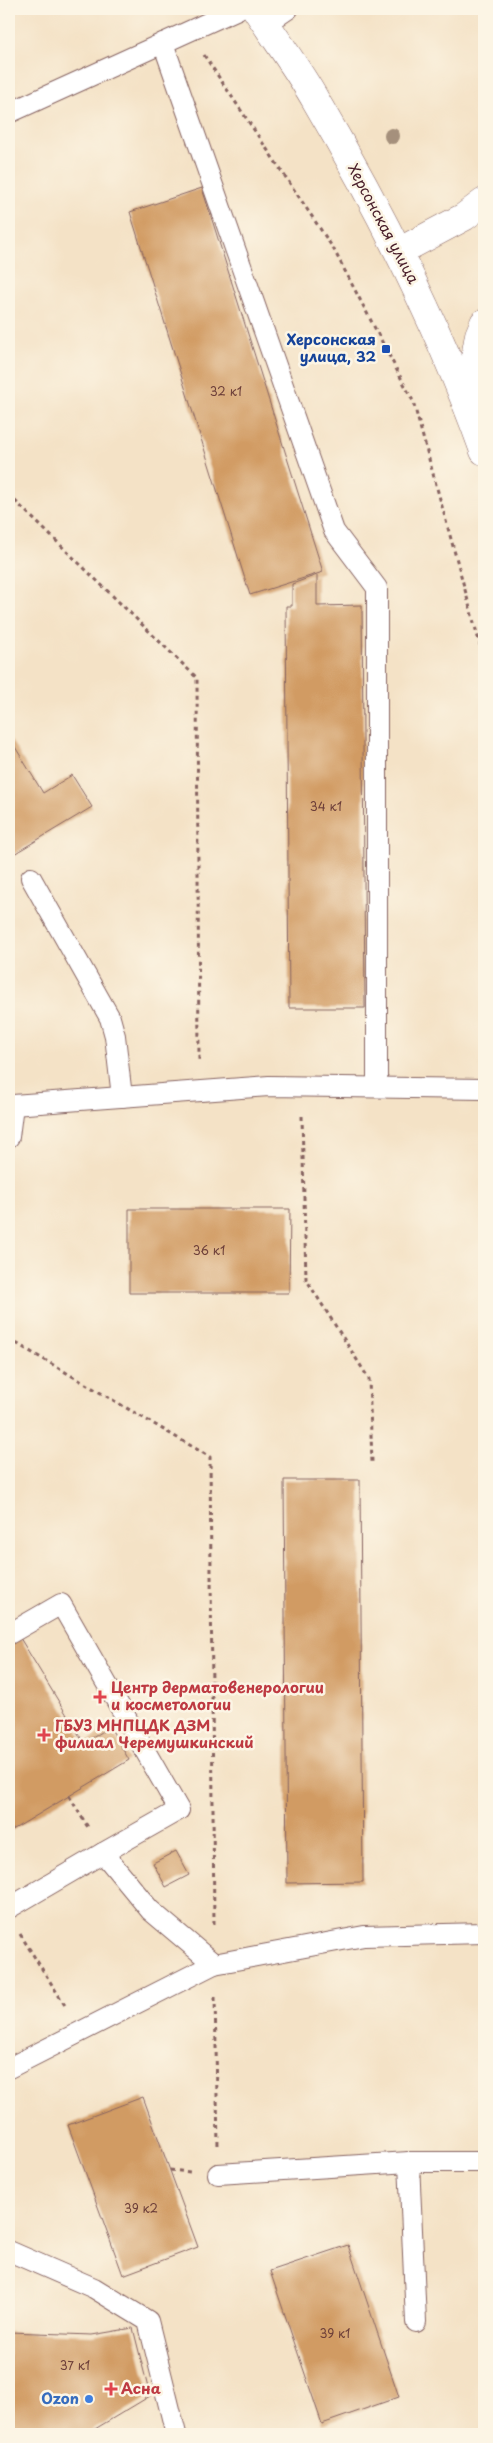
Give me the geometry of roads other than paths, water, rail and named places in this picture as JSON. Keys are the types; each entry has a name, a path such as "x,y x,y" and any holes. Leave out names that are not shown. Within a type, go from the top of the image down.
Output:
{"street":[{"name":"Херсонская улица","path":"261,17 316,99 400,251 467,403 484,451"},
{"path":"400,251 464,216 484,202"},
{"path":"467,403 479,335 484,323"}],"lane":[{"path":"9,113 238,9"},
{"path":"261,17 288,9"},
{"path":"163,43 334,530 377,588 377,1087"},
{"path":"31,878 110,1018 115,1036 122,1097"},
{"path":"9,1137 11,1106 269,1086 484,1089"},
{"path":"9,1634 61,1604 179,1810 9,1908"},
{"path":"104,1853 150,1910 214,1964"},
{"path":"9,2068 214,1964 364,1936 484,1934"},
{"path":"218,2174 410,2162 484,2162"},
{"path":"410,2162 416,2322"},
{"path":"9,2251 94,2288 148,2322 176,2434"}],"place":[{"name":"Херсонская улица, 32","path":"386,349"},
{"name":"Центр дерматовенерологии и косметологии","path":"100,1697"},
{"name":"ГБУЗ МНПЦДК ДЗМ филиал Черемушкинский","path":"44,1735"},
{"name":"Асна","path":"111,2389"},
{"name":"Ozon","path":"89,2399"}]}
